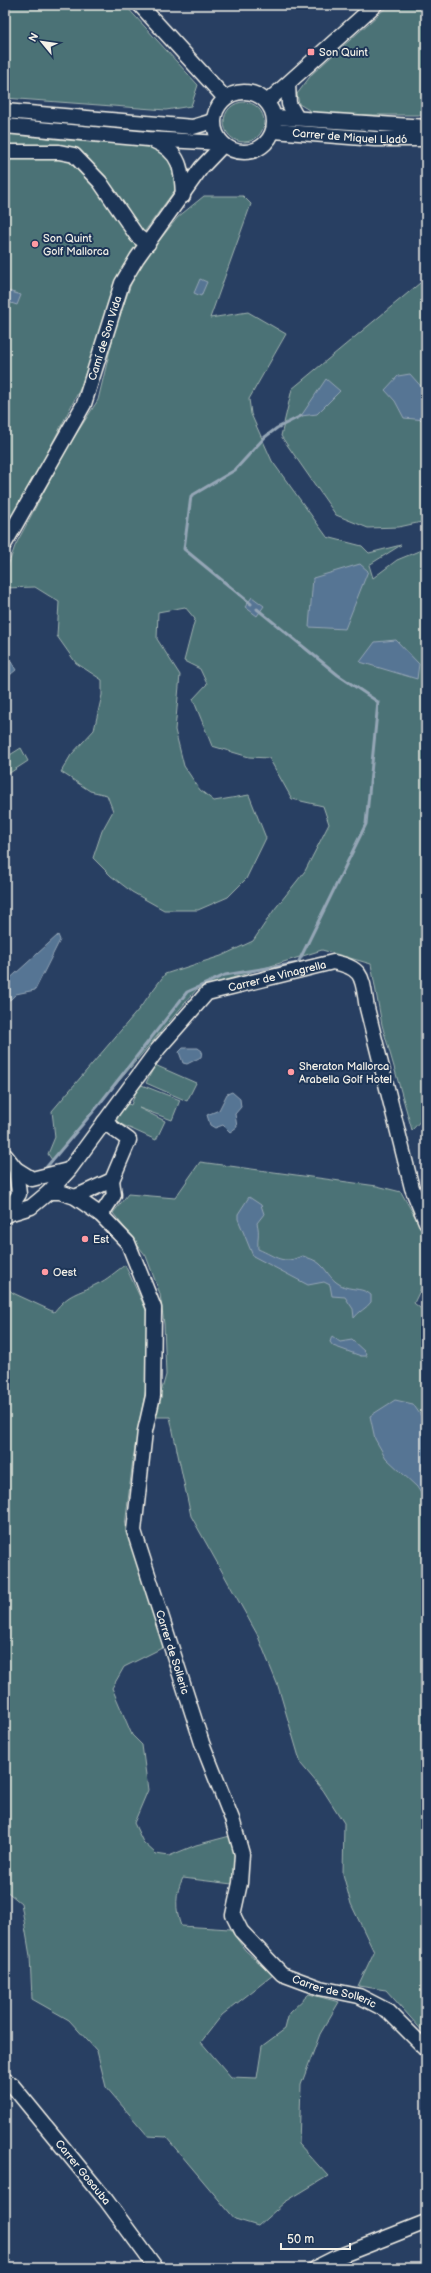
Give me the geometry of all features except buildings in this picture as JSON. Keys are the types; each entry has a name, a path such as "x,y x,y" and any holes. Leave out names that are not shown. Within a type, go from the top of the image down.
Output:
{"street":[{"path":"140,5 225,98"},
{"path":"268,102 375,5"},
{"path":"288,84 289,104 297,118"},
{"path":"239,91 255,93 268,102 274,124 268,142 258,149 246,153 234,151 223,144 216,134 213,121 217,108 225,98 239,91"},
{"path":"5,111 192,127 213,121"},
{"name":"Carrer de Miquel Lladó","path":"274,124 297,118 426,127"},
{"name":"Carrer de Miquel Lladó","path":"274,124 375,139 426,139"},
{"path":"5,126 223,144"},
{"path":"148,139 166,146 180,165 183,196"},
{"name":"Camí de Son Vida","path":"5,543 84,404 122,283 208,158 223,144"},
{"path":"5,152 59,152 74,154 100,182 137,236 148,244"},
{"name":"Carrer de Vinagrella","path":"6,1215 30,1207 49,1192 68,1170 158,1049 207,993 333,962 351,965 362,978 367,1008 412,1188 426,1222"},
{"path":"101,1215 114,1195 112,1180 129,1140 104,1122"},
{"path":"5,1155 16,1170 32,1179 68,1170"},
{"path":"6,1215 19,1194 16,1170"},
{"path":"75,1197 112,1180"},
{"name":"Carrer de Solleric","path":"49,1192 60,1192 75,1197 101,1215 128,1243 154,1308 153,1396 144,1438 134,1531 202,1743 232,1819 242,1854 240,1883 233,1915 240,1931 282,1974 320,1988 359,1996 388,2011 426,2049"},
{"name":"Carrer Gosauba","path":"5,2080 12,2085 101,2194 156,2268"},
{"path":"316,2268 335,2258 426,2222"}],"green space":[{"path":"5,5 125,5 198,85 191,106 166,110 5,98"},
{"path":"389,5 426,5 426,115 354,115 314,113 299,104 297,94 312,74"},
{"path":"244,102 252,104 258,108 262,114 264,122 262,130 258,136 252,140 244,142 236,140 230,136 226,130 224,122 226,114 230,108 236,104"},
{"path":"5,117 179,133 178,136 5,122"},
{"path":"5,133 41,138 100,143 142,142 155,145 160,148 171,163 177,187 145,231 121,271 80,389 5,536"},
{"path":"204,196 243,196 251,204 210,318 248,312 286,334 249,399 251,414 272,461 327,537 362,546 369,553 401,545 369,565 373,578 397,560 426,548 426,1115 412,1130 382,1025 371,964 322,950 197,989 52,1160 48,1154 55,1137 52,1111 139,1009 165,974 221,956 253,941 274,910 305,871 329,824 323,806 292,799 269,758 249,757 212,746 193,699 207,684 200,669 184,661 195,619 185,607 158,612 157,639 180,675 175,730 184,766 200,790 214,801 249,795 266,838 246,879 228,897 198,910 164,910 132,892 111,876 93,858 102,831 113,811 107,795 90,791 61,772 71,755 94,730 102,695 102,680 76,663 57,636 59,602 35,587 5,588 5,574 15,546 66,450 98,400 115,329 131,284 142,262 178,217"},
{"path":"426,278 426,521 399,527 368,528 336,515 281,436 292,389"},
{"path":"21,748 28,761 5,776 5,758"},
{"path":"155,1065 196,1083 187,1101 146,1083"},
{"path":"139,1084 180,1100 172,1120 139,1108 165,1121 156,1140 116,1122 125,1103 131,1105"},
{"path":"200,1162 377,1186 401,1192 426,1236 426,1278 414,1303 426,1313 426,2035 386,1990 358,1986 374,1952 351,1904 343,1874 344,1823 323,1790 301,1764 278,1686 257,1634 191,1516 170,1417 154,1417 166,1375 164,1324 160,1294 146,1256 113,1213 128,1194 175,1198"},
{"path":"125,1265 147,1312 149,1372 133,1459 125,1526 166,1646 124,1667 112,1688 132,1735 142,1745 148,1790 134,1823 143,1842 156,1854 169,1856 196,1845 230,1836 237,1858 232,1884 183,1878 178,1890 177,1908 181,1926 230,1929 245,1950 273,1975 222,2015 201,2042 231,2077 257,2078 262,2046 285,2029 289,2013 309,1994 339,2002 320,2034 301,2085 299,2144 328,2176 285,2202 258,2226 235,2219 166,2137 148,2136 106,2087 97,2051 69,2020 32,1999 30,1956 21,1903 5,1890 5,1769 9,1750 5,1690 7,1610 5,1603 5,1286 13,1293 54,1312 69,1297 108,1278"}],"water":[{"path":"200,279 207,282 201,296 194,293"},
{"path":"5,290 21,295 17,305 5,301"},
{"path":"410,374 426,392 426,420 404,418 395,401 385,390 398,376"},
{"path":"326,379 340,391 317,414 301,416"},
{"path":"360,564 368,571 345,629 309,627 313,578"},
{"path":"252,597 264,606 257,616 245,607"},
{"path":"396,640 419,664 417,679 360,662 375,642"},
{"path":"5,652 16,670 5,679"},
{"path":"58,935 60,940 35,990 16,994 7,1003 5,1002 5,983"},
{"path":"183,1048 198,1048 202,1051 201,1057 187,1064 183,1063 179,1052"},
{"path":"232,1092 240,1099 241,1107 235,1114 237,1127 230,1132 223,1125 215,1128 210,1125 207,1115 219,1110 227,1094"},
{"path":"249,1197 261,1205 264,1214 257,1223 258,1249 285,1260 296,1259 303,1256 314,1260 320,1264 340,1285 362,1290 371,1295 371,1302 354,1318 353,1309 345,1297 332,1296 330,1285 324,1282 308,1285 253,1256 238,1219 238,1214"},
{"path":"332,1336 340,1342 352,1340 365,1352 367,1356 361,1356 333,1346 330,1342"},
{"path":"395,1400 413,1404 426,1423 426,1501 417,1487 386,1458 375,1439 370,1416"}],"waterway":[{"path":"251,604 184,549 191,496 235,470 265,437 277,428 301,416"},
{"path":"44,1170 97,1107 187,992 225,975 298,963 366,824 378,702 338,675 257,609"}],"place":[{"name":"Son Quint","path":"311,52"},
{"name":"Son Quint Golf Mallorca","path":"35,244"},
{"name":"Sheraton Mallorca Arabella Golf Hotel","path":"291,1072"},
{"name":"Est","path":"85,1239"},
{"name":"Oest","path":"45,1272"}]}
